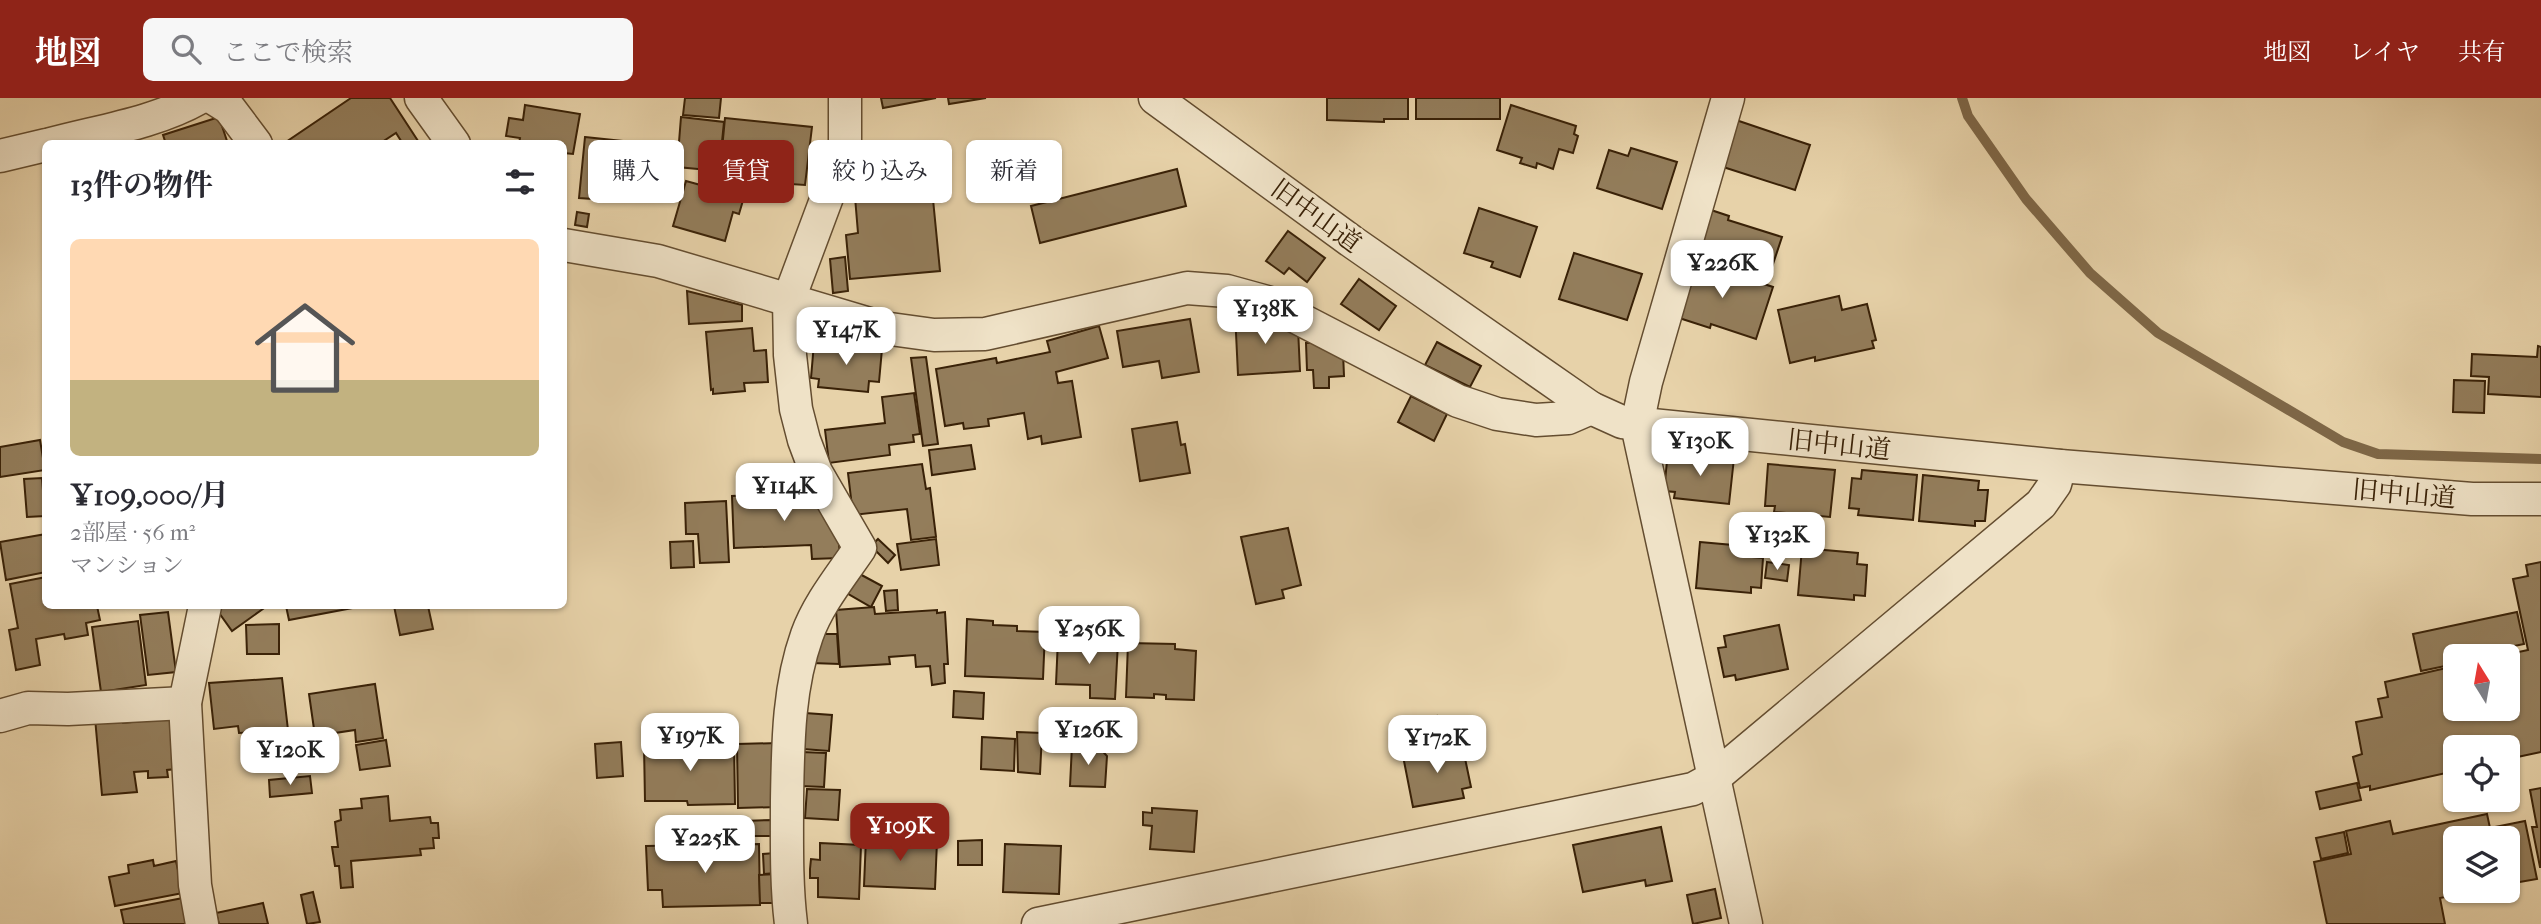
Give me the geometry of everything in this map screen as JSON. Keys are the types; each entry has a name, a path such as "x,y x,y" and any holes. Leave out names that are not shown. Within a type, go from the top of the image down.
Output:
{"street":[{"path":"64,140 142,120 199,98"},
{"path":"213,98 229,108 253,140"},
{"path":"421,98 451,140"},
{"path":"791,924 786,887 788,737 795,677 807,634 824,602 860,548 816,472 804,440 793,382 789,299 845,149 845,98"},
{"name":"旧中山道","path":"1155,98 1351,241 1591,408 1637,425 2060,466 2472,499 2541,499"},
{"path":"1728,98 1646,382 1637,425 1745,924"},
{"path":"0,156 42,146"},
{"path":"567,246 658,261 883,328 934,335 985,334 1187,288 1227,290 1267,302 1458,401 1497,414 1536,420 1568,418 1591,408"},
{"path":"1038,924 1693,789 1715,777 2041,504 2055,484 2060,466"},
{"path":"202,924 195,885 185,703 204,609"},
{"path":"0,716 28,708 68,709 185,703"}],"building":[{"path":"351,98 390,98 417,140 400,140 396,133 385,140 289,140"},
{"path":"685,98 721,98 719,118 683,115"},
{"path":"881,98 936,98 883,108"},
{"path":"948,98 986,98 949,104"},
{"path":"1327,98 1408,98 1408,119 1384,119 1384,122 1327,120"},
{"path":"1416,98 1500,98 1500,119 1416,119"},
{"path":"525,105 580,114 573,154 567,153 567,140 520,140 506,136 509,118 523,120"},
{"path":"1511,105 1576,126 1574,134 1578,136 1573,153 1559,149 1553,169 1537,163 1536,168 1520,163 1522,158 1497,150"},
{"path":"219,117 227,140 165,140 163,135"},
{"path":"681,117 724,122 722,140 698,140 698,169 684,168 684,140 679,140"},
{"path":"725,118 812,127 810,140 808,140 805,185 794,184 794,140 723,140"},
{"path":"1733,119 1810,145 1795,190 1717,165"},
{"path":"585,137 613,140 588,140 588,199 579,198"},
{"path":"1631,148 1677,162 1662,209 1597,188 1609,150 1628,156"},
{"path":"1177,169 1186,206 1040,243 1031,206 1062,203 1062,198"},
{"path":"686,181 698,184 698,203 742,203 739,214 733,212 725,241 673,226 680,203 684,203"},
{"path":"856,203 933,203 940,271 850,279 846,235 858,233"},
{"path":"1702,207 1729,216 1728,220 1782,237 1771,270 1722,254 1719,266 1687,256"},
{"path":"1479,208 1537,227 1520,277 1491,267 1493,262 1464,253"},
{"path":"577,212 589,214 587,227 575,225"},
{"path":"1288,231 1325,258 1307,282 1289,268 1284,274 1266,261"},
{"path":"1574,253 1642,274 1627,320 1559,299"},
{"path":"845,257 848,291 833,293 830,259"},
{"path":"1689,259 1773,287 1756,339 1711,324 1710,328 1673,316"},
{"path":"1359,279 1396,306 1379,330 1341,304"},
{"path":"687,291 742,305 742,321 689,324"},
{"path":"1839,296 1842,310 1867,304 1876,340 1872,341 1874,348 1815,361 1815,357 1790,363 1778,310"},
{"path":"1254,311 1255,322 1284,320 1284,329 1298,328 1300,371 1238,375 1235,312"},
{"path":"1190,319 1199,372 1162,378 1159,361 1123,367 1117,331"},
{"path":"1099,326 1108,358 1056,372 1058,383 1072,381 1081,437 1042,444 1041,436 1028,439 1024,413 988,419 989,426 964,429 963,423 945,426 936,369 996,358 997,363 1050,352 1047,341"},
{"path":"752,328 754,351 766,350 768,382 744,383 745,391 713,394 706,332"},
{"path":"1325,342 1343,352 1344,376 1329,377 1329,388 1314,388 1313,370 1307,370 1306,343"},
{"path":"1437,342 1481,366 1470,387 1425,365"},
{"path":"814,343 882,349 879,382 869,381 868,392 818,387 819,379 811,378"},
{"path":"2538,346 2541,347 2541,397 2488,394 2489,377 2471,376 2472,354 2537,357"},
{"path":"926,357 938,444 923,446 911,358"},
{"path":"2454,380 2485,381 2484,413 2453,412"},
{"path":"914,393 920,434 913,435 914,442 889,445 890,455 829,463 825,430 885,423 882,397"},
{"path":"1411,396 1447,414 1434,441 1398,422"},
{"path":"1177,422 1181,445 1185,444 1190,473 1140,481 1132,429"},
{"path":"40,440 42,470 0,477 0,447"},
{"path":"971,445 975,469 932,475 929,450"},
{"path":"1678,452 1734,458 1729,504 1674,498 1675,492 1664,491 1667,461 1677,462"},
{"path":"922,464 926,489 930,488 936,537 911,540 907,509 853,515 848,473"},
{"path":"1768,464 1835,470 1830,517 1774,512 1775,506 1765,506"},
{"path":"1862,470 1917,475 1913,520 1858,515 1859,509 1849,508 1852,478 1861,479"},
{"path":"1923,475 1979,481 1978,490 1988,490 1985,521 1975,521 1975,526 1919,521"},
{"path":"42,478 42,516 27,517 24,479"},
{"path":"817,492 839,542 840,558 812,559 811,545 734,548 732,496"},
{"path":"726,501 729,562 700,563 698,534 686,534 685,503"},
{"path":"1288,528 1301,585 1282,590 1284,598 1256,604 1241,537"},
{"path":"42,535 42,573 6,580 0,542"},
{"path":"878,539 895,555 888,563 871,546"},
{"path":"936,539 939,565 901,570 897,544"},
{"path":"693,541 694,567 671,568 670,542"},
{"path":"1700,542 1755,547 1753,557 1763,558 1761,588 1751,587 1751,593 1696,588"},
{"path":"1802,548 1858,553 1857,564 1867,565 1865,596 1854,595 1854,600 1798,595"},
{"path":"1767,562 1789,565 1787,581 1765,578"},
{"path":"2541,562 2541,752 2520,756 2520,735 2443,735 2443,774 2370,790 2370,786 2360,788 2353,757 2362,754 2356,722 2382,717 2378,699 2388,697 2385,682 2443,669 2443,721 2520,721 2520,652 2528,650 2513,579 2528,576 2526,565"},
{"path":"856,572 882,586 871,607 845,592"},
{"path":"42,578 42,609 98,609 100,620 86,623 88,635 65,639 64,634 36,639 40,665 16,670 9,630 18,628 10,584"},
{"path":"897,590 898,610 886,611 884,591"},
{"path":"874,607 875,614 937,610 937,613 945,612 948,664 944,664 945,683 932,685 930,666 916,667 915,655 889,657 890,664 840,667 836,610"},
{"path":"218,609 263,609 232,631"},
{"path":"287,609 347,609 289,620"},
{"path":"395,609 429,609 433,629 400,635"},
{"path":"168,612 176,672 148,675 140,615"},
{"path":"2517,612 2524,644 2443,644 2443,666 2421,671 2413,634"},
{"path":"967,619 993,621 993,625 1017,626 1017,631 1045,632 1043,679 965,676"},
{"path":"138,621 146,685 101,692 92,627"},
{"path":"279,624 279,654 247,654 246,625"},
{"path":"1779,625 1788,669 1736,680 1735,675 1724,677 1718,648 1726,647 1724,636"},
{"path":"820,634 837,634 839,664 812,663"},
{"path":"1058,639 1118,642 1115,699 1090,698 1090,685 1056,684"},
{"path":"1128,643 1175,644 1175,649 1196,651 1194,700 1166,699 1166,695 1154,694 1154,698 1126,697"},
{"path":"282,678 288,730 239,733 238,726 214,729 209,683"},
{"path":"375,684 383,738 356,742 355,730 315,736 309,694"},
{"path":"954,691 984,693 983,719 953,717"},
{"path":"805,713 832,715 829,751 803,749"},
{"path":"122,715 123,723 171,718 176,769 167,770 168,777 148,778 148,771 134,772 137,792 102,795 95,718"},
{"path":"1437,716 1441,731 1417,736 1413,720"},
{"path":"1017,732 1042,733 1040,774 1018,772"},
{"path":"982,737 1015,739 1014,771 981,769"},
{"path":"386,740 390,766 360,770 356,745"},
{"path":"621,742 623,776 597,778 595,744"},
{"path":"734,743 735,804 688,805 687,801 645,801 644,745"},
{"path":"778,743 779,807 738,808 737,744"},
{"path":"1462,744 1471,787 1462,789 1464,798 1413,807 1403,756"},
{"path":"1072,745 1098,746 1107,756 1105,787 1070,786"},
{"path":"802,752 826,753 824,787 800,786"},
{"path":"310,776 312,793 270,797 269,780"},
{"path":"2357,783 2361,800 2320,809 2316,792"},
{"path":"2541,788 2540,867 2532,827 2537,827 2530,790"},
{"path":"807,789 840,790 838,820 805,818"},
{"path":"388,796 390,821 430,817 431,823 438,823 439,838 433,838 434,848 420,849 421,855 351,861 353,887 341,888 339,866 335,866 332,847 338,847 335,822 341,820 340,810 362,808 361,799"},
{"path":"1152,808 1197,811 1194,852 1150,849 1152,826 1143,825 1143,812 1152,813"},
{"path":"2487,814 2490,826 2443,826 2443,897 2440,898 2445,924 2327,924 2314,862 2351,854 2346,831 2390,821 2393,834"},
{"path":"772,820 772,836 744,836 743,821"},
{"path":"2525,821 2537,879 2520,882 2520,826 2500,826"},
{"path":"1661,827 1672,881 1646,886 1645,880 1583,892 1573,845"},
{"path":"2344,832 2348,853 2321,859 2316,838"},
{"path":"866,838 937,841 935,889 864,886"},
{"path":"982,840 982,865 958,865 958,841"},
{"path":"820,843 861,845 859,899 818,897 818,878 810,878 810,869 811,859 820,860"},
{"path":"759,844 760,905 663,907 662,890 648,890 646,846"},
{"path":"1005,844 1061,846 1059,894 1003,892"},
{"path":"775,853 776,873 764,874 763,854"},
{"path":"153,860 154,866 176,861 183,893 115,906 109,877 129,873 128,865"},
{"path":"778,874 778,903 760,903 759,875"},
{"path":"1715,889 1721,918 1693,924 1687,895"},
{"path":"313,892 320,922 307,924 301,895"},
{"path":"183,898 188,924 124,924 121,910"},
{"path":"263,903 268,924 219,924 216,913"}],"waterway":[{"path":"1962,98 1968,116 2026,199 2090,273 2158,333 2343,442 2378,454 2541,459"}]}
